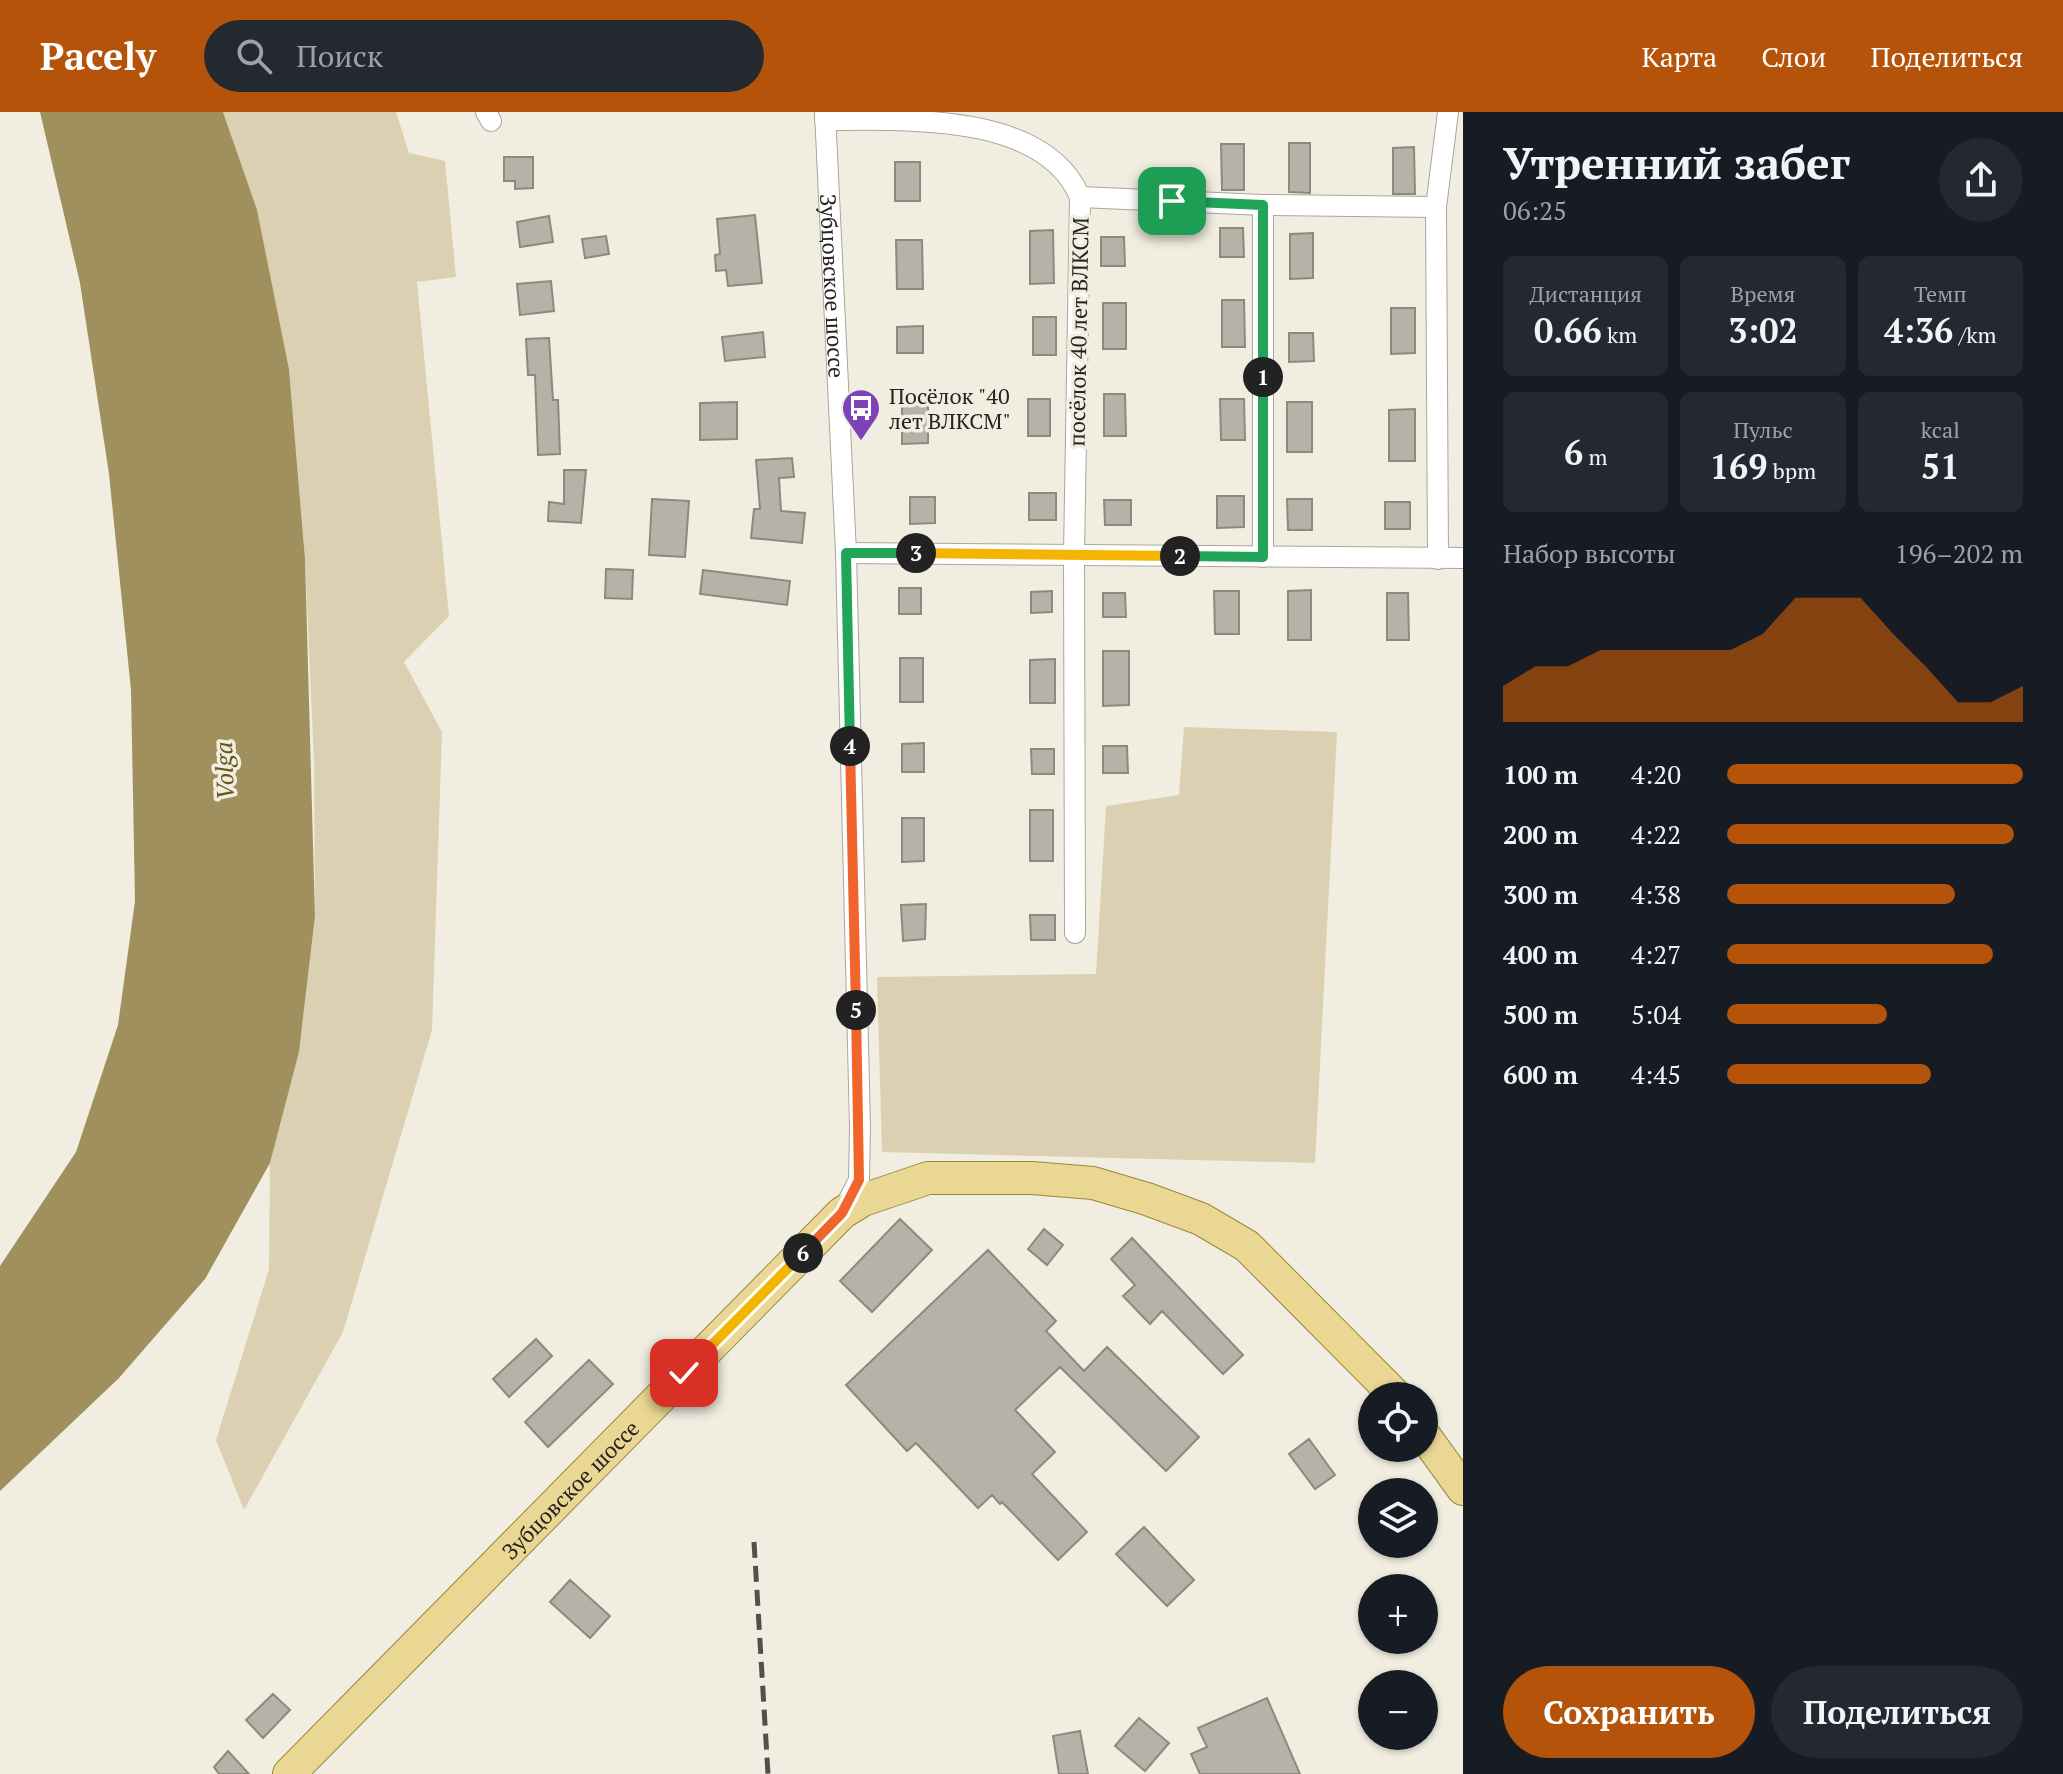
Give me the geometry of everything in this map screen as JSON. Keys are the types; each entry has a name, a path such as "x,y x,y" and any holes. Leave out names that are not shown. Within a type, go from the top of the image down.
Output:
{"main road":[{"path":"842,1213 863,1200 928,1178 1032,1178 1093,1183 1147,1199 1201,1219 1247,1246 1382,1382"},
{"name":"Зубцовское шоссе","path":"289,1774 842,1213"},
{"path":"1438,1454 1463,1489"}],"street":[{"path":"1438,559 1436,207 1448,112"},
{"path":"825,116 966,120 994,126 1050,155 1072,176 1080,197"},
{"name":"Зубцовское шоссе","path":"825,116 846,553 860,1127 859,1180 842,1213"},
{"name":"посёлок 40 лет ВЛКСМ","path":"1075,933 1074,555 1080,197 1263,205 1436,207"},
{"path":"1263,205 1263,557"},
{"path":"846,553 1463,558"}],"shaded area":[{"path":"223,112 396,112 409,153 445,161 456,277 417,282 449,616 404,662 442,732 432,1030 343,1332 244,1510 216,1440 269,1269 270,1163 299,1052 315,916 314,762 305,559 289,369 257,211"},
{"path":"1184,727 1337,732 1315,1163 882,1152 877,977 1096,974 1106,806 1179,795"}],"water":[{"name":"Volga","path":"40,112 223,112 257,210 289,369 305,559 315,916 299,1052 270,1163 205,1279 119,1378 0,1491 0,1266 76,1152 118,1025 135,901 131,690 109,474 80,283"}],"building":[{"path":"1289,143 1310,143 1310,193 1289,192"},
{"path":"1221,144 1244,144 1244,190 1222,190"},
{"path":"1414,147 1415,194 1393,194 1393,148"},
{"path":"504,157 533,157 533,188 515,189 515,181 504,181"},
{"path":"895,162 920,162 920,201 895,201"},
{"path":"755,215 762,283 728,286 726,270 716,271 715,255 720,254 717,219"},
{"path":"549,216 553,242 520,247 517,222"},
{"path":"1220,228 1243,228 1244,257 1220,257"},
{"path":"1053,230 1054,283 1030,284 1030,231"},
{"path":"1313,233 1313,278 1290,279 1290,234"},
{"path":"606,236 609,254 585,258 582,239"},
{"path":"1101,237 1124,237 1125,266 1101,266"},
{"path":"896,240 922,240 923,289 897,289"},
{"path":"551,281 554,311 520,315 517,284"},
{"path":"1222,300 1244,300 1245,347 1222,347"},
{"path":"1103,303 1126,303 1126,349 1103,349"},
{"path":"1391,308 1415,308 1415,353 1391,354"},
{"path":"1033,317 1056,317 1056,355 1033,355"},
{"path":"923,326 923,353 897,353 897,327"},
{"path":"763,332 765,357 725,361 722,337"},
{"path":"1289,333 1313,333 1314,361 1289,362"},
{"path":"549,338 553,400 558,400 560,454 538,455 535,375 528,375 526,339"},
{"path":"1104,394 1125,394 1126,436 1104,436"},
{"path":"902,395 928,395 928,443 902,444"},
{"path":"1028,399 1050,399 1050,436 1028,436"},
{"path":"1220,399 1244,399 1245,440 1221,440"},
{"path":"737,402 737,439 700,440 700,403"},
{"path":"1287,402 1312,402 1312,452 1287,452"},
{"path":"1415,409 1415,461 1389,461 1389,410"},
{"path":"792,458 794,477 779,478 781,511 805,513 802,543 751,538 754,509 760,509 756,460"},
{"path":"564,470 586,470 581,523 548,521 549,502 564,504"},
{"path":"1029,493 1056,493 1056,520 1029,520"},
{"path":"1217,496 1244,496 1244,527 1217,528"},
{"path":"910,497 935,497 935,523 910,524"},
{"path":"652,499 689,501 685,557 649,555"},
{"path":"1287,499 1312,499 1312,530 1288,530"},
{"path":"1104,500 1131,500 1131,525 1105,525"},
{"path":"1385,502 1410,502 1410,529 1385,529"},
{"path":"606,569 633,570 632,599 605,598"},
{"path":"703,570 790,581 787,605 700,594"},
{"path":"899,588 921,588 921,614 899,614"},
{"path":"1311,590 1311,640 1288,640 1288,591"},
{"path":"1052,591 1052,612 1031,613 1031,592"},
{"path":"1214,591 1239,591 1239,634 1215,634"},
{"path":"1103,593 1125,593 1126,617 1103,617"},
{"path":"1387,593 1408,593 1409,640 1387,640"},
{"path":"1103,651 1129,651 1129,705 1103,706"},
{"path":"900,658 923,658 923,702 900,702"},
{"path":"1055,659 1055,703 1030,703 1030,660"},
{"path":"924,743 924,772 902,772 902,744"},
{"path":"1103,746 1127,746 1128,773 1103,773"},
{"path":"1031,749 1054,749 1054,774 1032,774"},
{"path":"1030,810 1053,810 1053,861 1030,861"},
{"path":"902,818 924,818 924,861 902,862"},
{"path":"926,904 925,939 903,941 901,905"},
{"path":"1030,915 1055,915 1055,940 1031,940"},
{"path":"900,1219 932,1250 872,1312 840,1281"},
{"path":"1044,1229 1063,1245 1047,1265 1028,1249"},
{"path":"1132,1238 1243,1355 1223,1374 1162,1311 1150,1324 1123,1296 1135,1285 1111,1259"},
{"path":"988,1250 1056,1321 1046,1331 1084,1371 1107,1347 1199,1437 1166,1471 1060,1367 1015,1410 1055,1452 1032,1474 1087,1532 1058,1560 1002,1502 1000,1504 992,1495 978,1508 916,1443 907,1451 846,1385"},
{"path":"536,1339 552,1356 509,1397 493,1379"},
{"path":"589,1360 613,1384 548,1447 525,1422"},
{"path":"1309,1439 1335,1475 1315,1489 1289,1454"},
{"path":"1144,1527 1194,1580 1167,1606 1116,1554"},
{"path":"570,1580 610,1616 590,1638 550,1602"},
{"path":"273,1694 290,1710 263,1738 246,1720"},
{"path":"1267,1698 1300,1774 1200,1774 1191,1754 1207,1747 1198,1728"},
{"path":"1139,1718 1169,1743 1145,1771 1115,1746"},
{"path":"1080,1731 1088,1774 1059,1774 1053,1736"},
{"path":"228,1751 249,1774 219,1774 214,1767"}],"railway":[{"path":"754,1542 768,1774"}],"place":[{"name":"Посёлок \"40 лет ВЛКСМ\"","path":"861,442"}],"route":[{"path":"684,1373 842,1213 859,1180 846,553 1263,557 1263,205 1172,201"}]}
